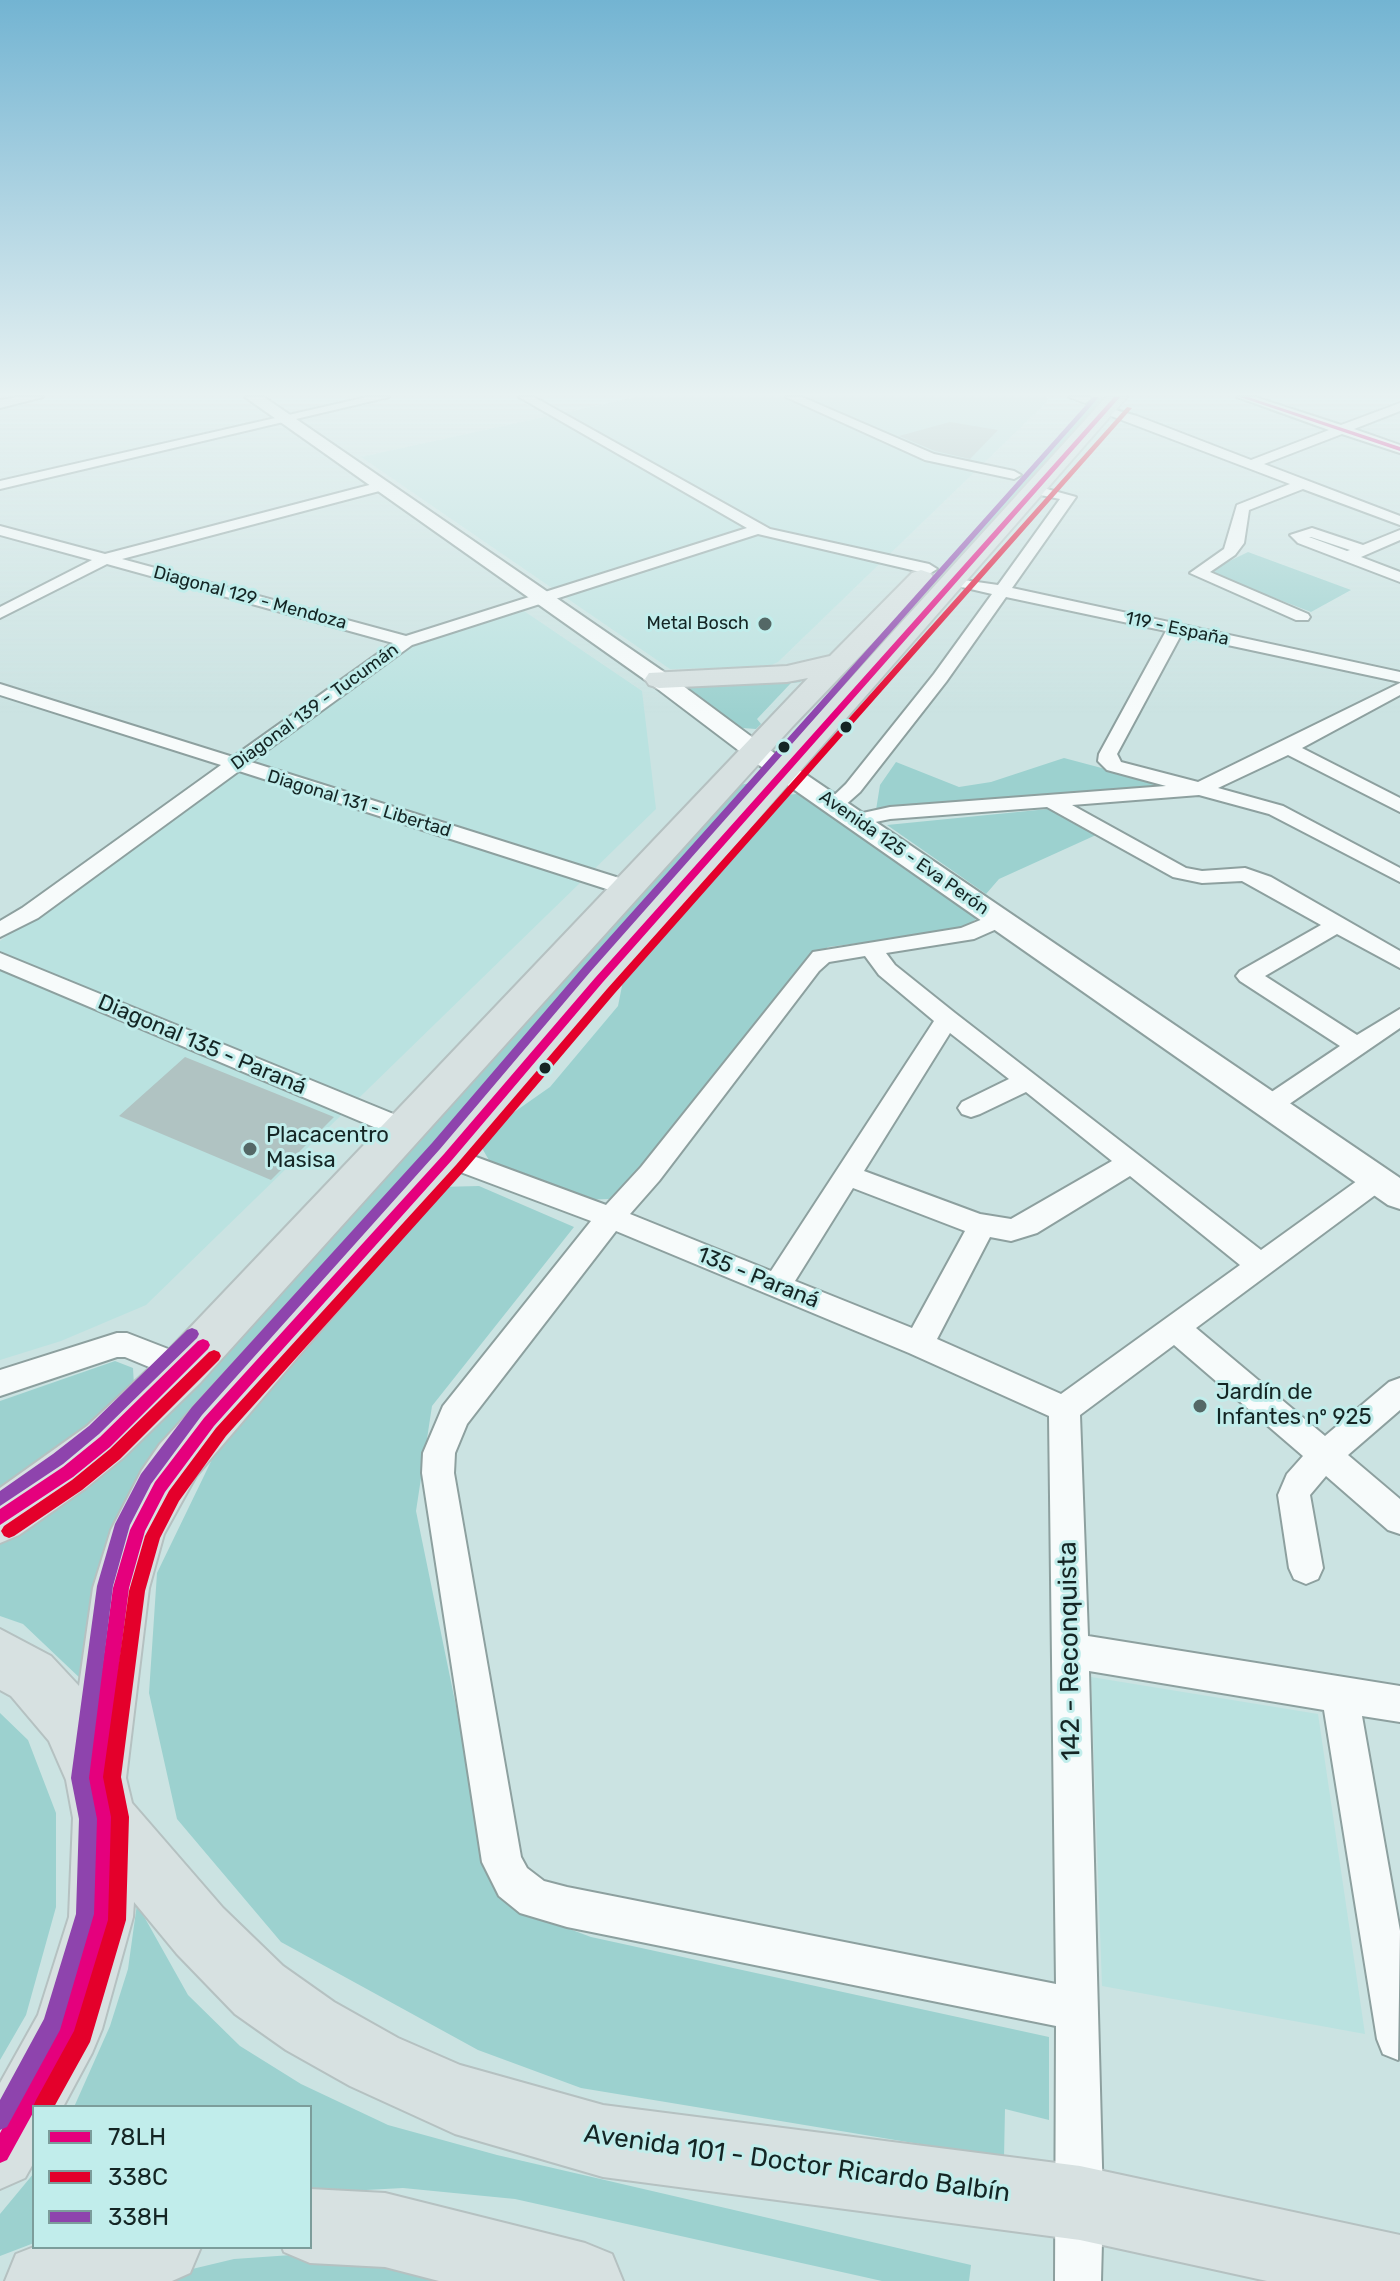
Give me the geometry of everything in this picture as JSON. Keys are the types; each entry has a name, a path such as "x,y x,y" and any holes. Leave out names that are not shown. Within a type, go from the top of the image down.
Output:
{"main road":[{"path":"0,2153 68,2029 101,1917 100,1798 121,1588 138,1530 160,1487 627,888 988,503"},
{"path":"0,1518 68,1472 105,1442 426,1143 784,771 1024,503"},
{"path":"659,679 787,674 839,662"},
{"path":"0,1657 31,1676 70,1720 100,1798"},
{"name":"Avenida 101 - Doctor Ricardo Balbín","path":"100,1798 200,1931 259,1990 310,2026 374,2062 455,2099 603,2141 1080,2203 1400,2273"},
{"path":"312,2226 385,2230 585,2281"},
{"path":"43,2281 157,2249"}],"street":[{"path":"0,613 107,558 315,503"},
{"name":"Avenida 125 - Eva Perón","path":"407,503 659,679 755,751 1389,1188"},
{"path":"713,503 758,529 789,540 929,569"},
{"path":"1064,503 940,678 853,788 845,812 890,813 1200,789 1288,748 1400,688"},
{"path":"1253,503 1242,508 1236,543 1230,552 1198,573 1302,617"},
{"path":"1351,503 1400,521"},
{"name":"Diagonal 139 - Tucumán","path":"0,930 30,913 406,641 758,529"},
{"name":"Diagonal 129 - Mendoza","path":"0,530 406,641"},
{"path":"1400,535 1355,554 1380,570 1400,577"},
{"path":"1380,570 1400,561"},
{"name":"119 - España","path":"955,581 1400,677"},
{"path":"1176,628 1108,754 1108,761 1126,771 1276,810 1400,876"},
{"name":"Diagonal 131 - Libertad","path":"0,689 627,888"},
{"path":"1288,748 1400,806"},
{"path":"1051,801 1180,873 1202,877 1245,874 1400,961"},
{"path":"1000,919 966,934 821,957 811,966 650,1174 610,1217 454,1416 439,1453 438,1473 502,1862 513,1882 534,1899 567,1907 1076,2009"},
{"path":"1338,924 1248,976 1357,1046"},
{"path":"870,948 887,970 947,1019 1261,1266"},
{"name":"Diagonal 135 - Paraná","path":"0,960 426,1143"},
{"path":"1270,1105 1400,1017"},
{"path":"776,1286 947,1019"},
{"path":"971,1108 1028,1080"},
{"name":"135 - Paraná","path":"426,1143 919,1344 1064,1409"},
{"path":"847,1175 977,1224 1011,1230 1027,1225 1132,1162"},
{"path":"1064,1409 1261,1266 1389,1188"},
{"path":"919,1344 979,1231 977,1224"},
{"path":"1176,1329 1400,1519"},
{"path":"0,1383 117,1345 127,1345 183,1368"},
{"path":"1306,1568 1294,1495 1298,1484 1325,1455 1400,1391"},
{"name":"142 - Reconquista","path":"1064,1409 1080,2203 1078,2281"},
{"path":"1071,1651 1400,1704"},
{"path":"1340,1696 1398,2039"}],"shaded area":[{"path":"429,503 942,503 778,662 767,667 670,669"},
{"path":"1001,503 1012,503 848,688 802,727 802,723"},
{"path":"1248,552 1351,590 1311,612 1207,572"},
{"path":"524,611 642,691 656,809 146,1305 61,1341 0,1360 0,941 418,643"},
{"path":"796,677 801,682 791,683 757,719 761,724 756,729 742,728 682,686"},
{"path":"1064,758 1173,787 876,810 880,785 896,762 959,787 991,782"},
{"path":"750,783 696,844 673,879 94,1595 83,1681 23,1624 0,1616 0,1541 128,1450 177,1405 740,785"},
{"path":"806,793 979,917 961,930 828,947 810,961 646,1168 609,1199 581,1200 490,1162 482,1148 500,1122 550,1087 618,1006 625,971 786,795"},
{"path":"1048,809 1096,835 999,879 986,894 887,825"},
{"path":"479,1186 574,1227 432,1406 416,1511 492,1882 545,1920 591,1937 1049,2037 1049,2120 1005,2109 1004,2158 581,2088 478,2050 281,1942 177,1819 149,1693 157,1573 218,1447 439,1187"},
{"path":"115,1361 133,1368 134,1386 69,1441 0,1486 0,1401"},
{"path":"1091,1677 1318,1714 1365,2034 1102,1986"},
{"path":"0,1713 28,1740 56,1813 56,1907 26,2015 0,2060"},
{"path":"137,1904 188,1995 240,2046 301,2084 388,2125 497,2155 971,2265 969,2281 882,2281 515,2199 403,2188 312,2193 312,2105 75,2105 110,2026 128,1969"},
{"path":"32,2175 32,2244 0,2256 0,2214"},
{"path":"306,2254 504,2281 142,2281 234,2259"}],"building":[{"name":"Placacentro Masisa","path":"185,1057 334,1117 271,1180 119,1116"}],"transit line":[{"name":"338H","path":"0,2120 53,2023 85,1914 88,1819 80,1778 105,1586 123,1524 146,1479 197,1411 436,1146 587,969 1001,503"},
{"name":"78LH","path":"0,2153 68,2029 101,1917 104,1818 96,1778 121,1588 138,1530 160,1487 209,1422 448,1157 599,980 1022,503"},
{"name":"338C","path":"44,2105 83,2035 117,1920 120,1817 112,1777 137,1591 153,1536 174,1496 221,1432 460,1168 611,991 1044,503"},
{"name":"338H","path":"0,1499 94,1430 192,1334"},
{"name":"78LH","path":"0,1518 68,1472 105,1442 203,1345"},
{"name":"338C","path":"9,1531 77,1485 115,1454 214,1356"}],"place":[{"name":"Metal Bosch","path":"765,624"},
{"name":"Placacentro Masisa","path":"250,1149"},
{"name":"Jardín de Infantes nº 925","path":"1200,1406"}]}
